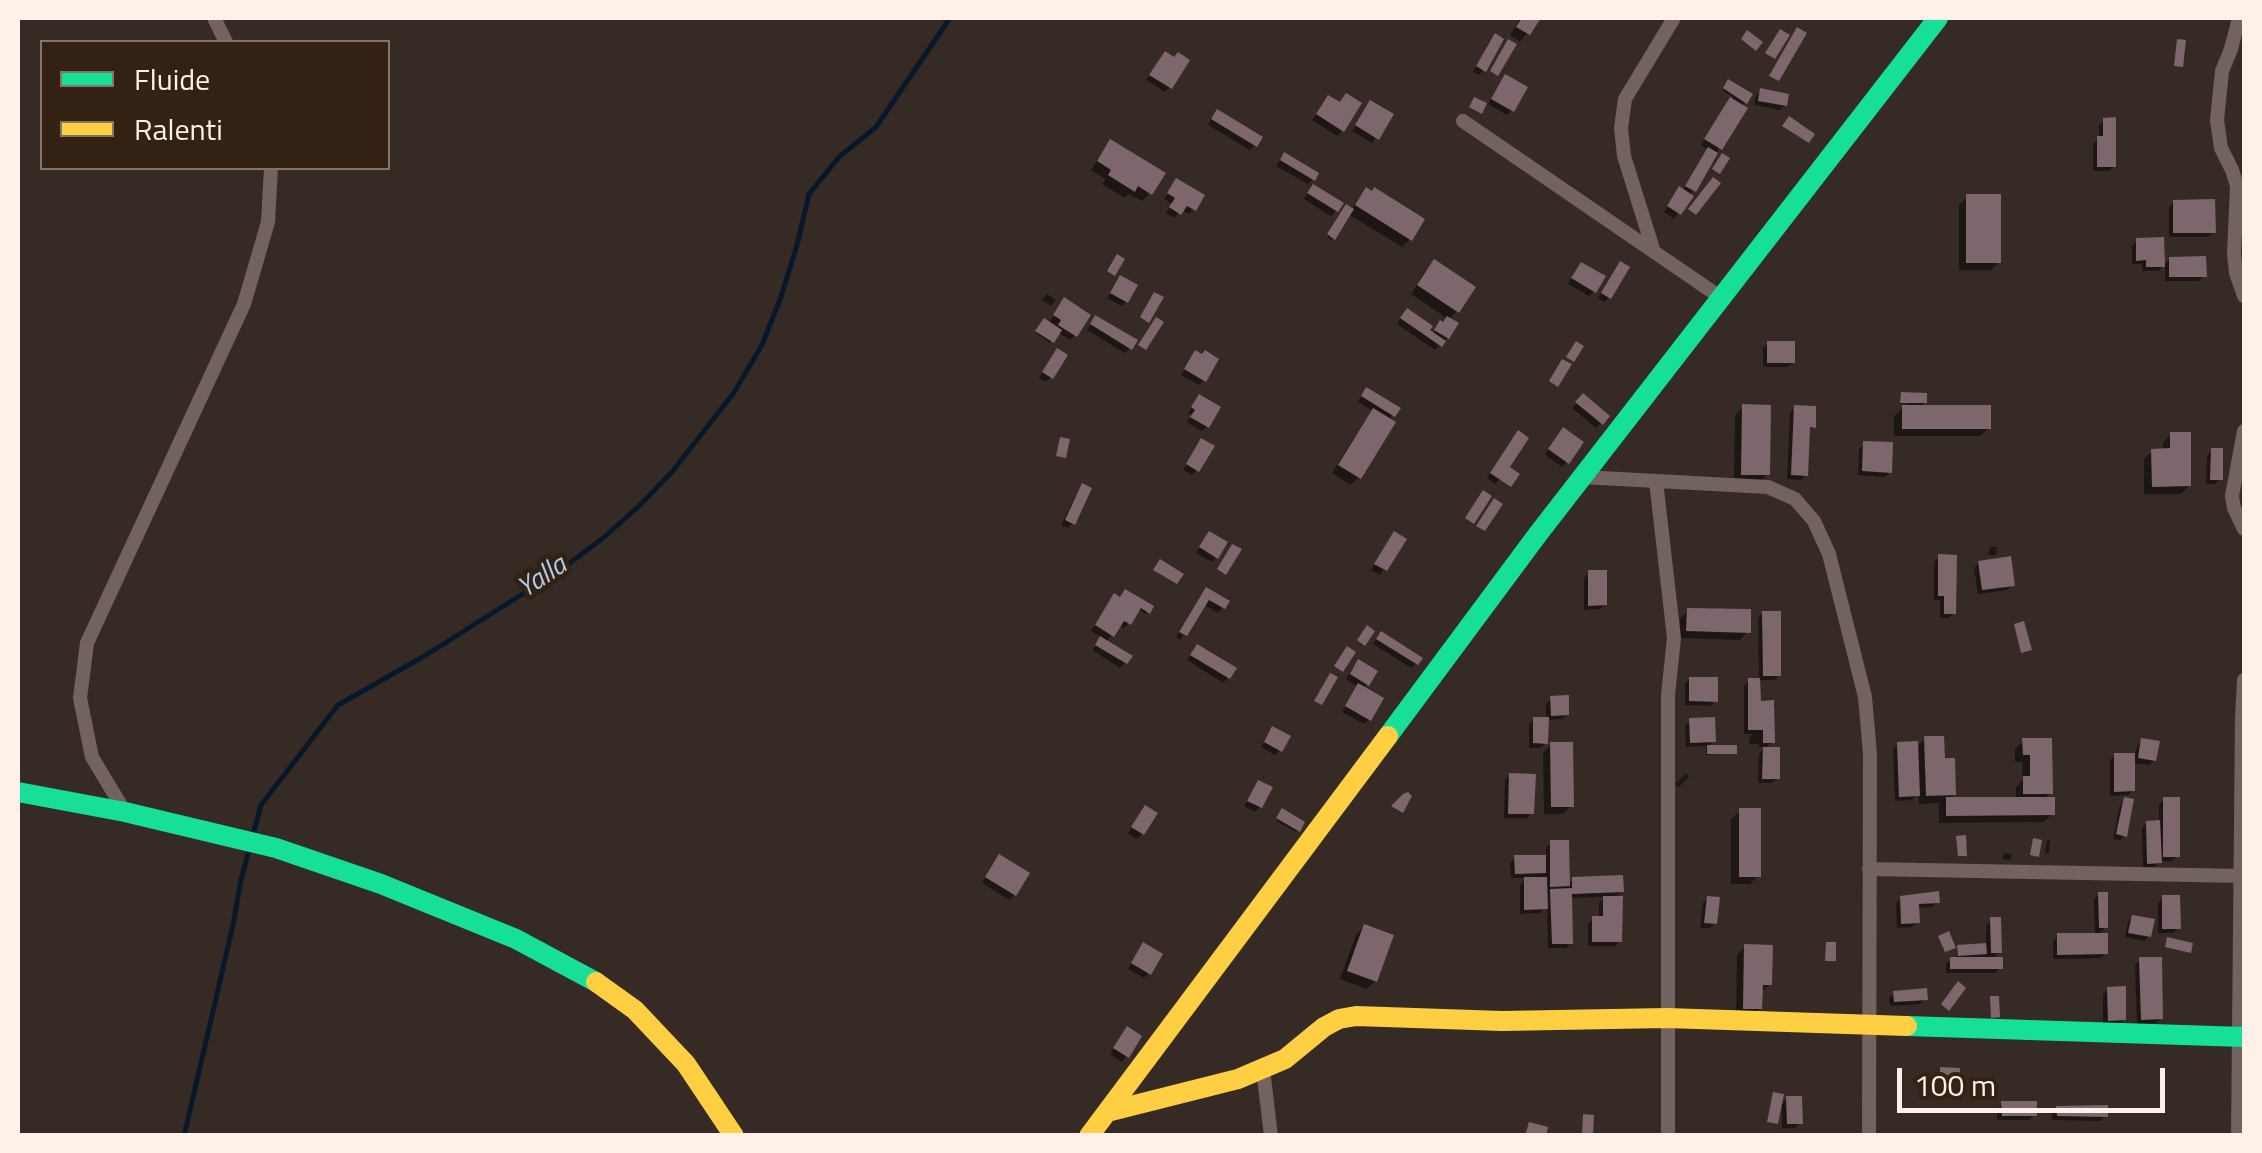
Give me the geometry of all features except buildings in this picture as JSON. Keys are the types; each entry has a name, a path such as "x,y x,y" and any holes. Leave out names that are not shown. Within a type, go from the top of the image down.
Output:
{"street":[{"path":"1655,252 1624,156 1621,128 1626,99 1674,18"},
{"path":"1089,1136 1582,477 1938,18"},
{"path":"2239,18 2222,71 2217,120 2221,148 2236,186 2234,254 2244,296"},
{"path":"1463,120 1720,298"},
{"path":"125,812 92,757 80,698 87,642 244,304 268,222 271,170"},
{"path":"2243,523 2232,496 2244,431"},
{"path":"1582,477 1768,487 1796,499 1814,522 1829,554 1866,697 1870,754 1869,1136"},
{"path":"1656,481 1674,638 1668,695 1668,1136"},
{"path":"2238,1136 2244,680"},
{"path":"18,792 125,812 276,848 381,884 516,940 605,987 635,1010 686,1064 734,1136"},
{"path":"1869,869 2242,876"},
{"path":"1107,1112 1264,1070 1285,1059 1324,1027 1356,1016 1502,1021 1667,1018 2241,1037"},
{"path":"1264,1070 1272,1136"}],"waterway":[{"name":"Yalla","path":"253,835 261,805 338,705 562,569 603,538 671,473 733,394 762,345 781,297 809,194 839,157 876,127 950,18"},
{"name":"Yalla","path":"184,1136 250,846"}],"traffic: fast":[{"path":"1388,736 1538,534 1938,18"},
{"path":"18,792 125,812 276,848 381,884 516,939 596,982"},
{"path":"1907,1026 2244,1037"}],"traffic: slow":[{"path":"1089,1136 1388,736"},
{"path":"596,982 635,1010 686,1064 734,1136"},
{"path":"1107,1112 1238,1079 1285,1059 1324,1027 1356,1016 1502,1021 1667,1018 1907,1026"}]}
